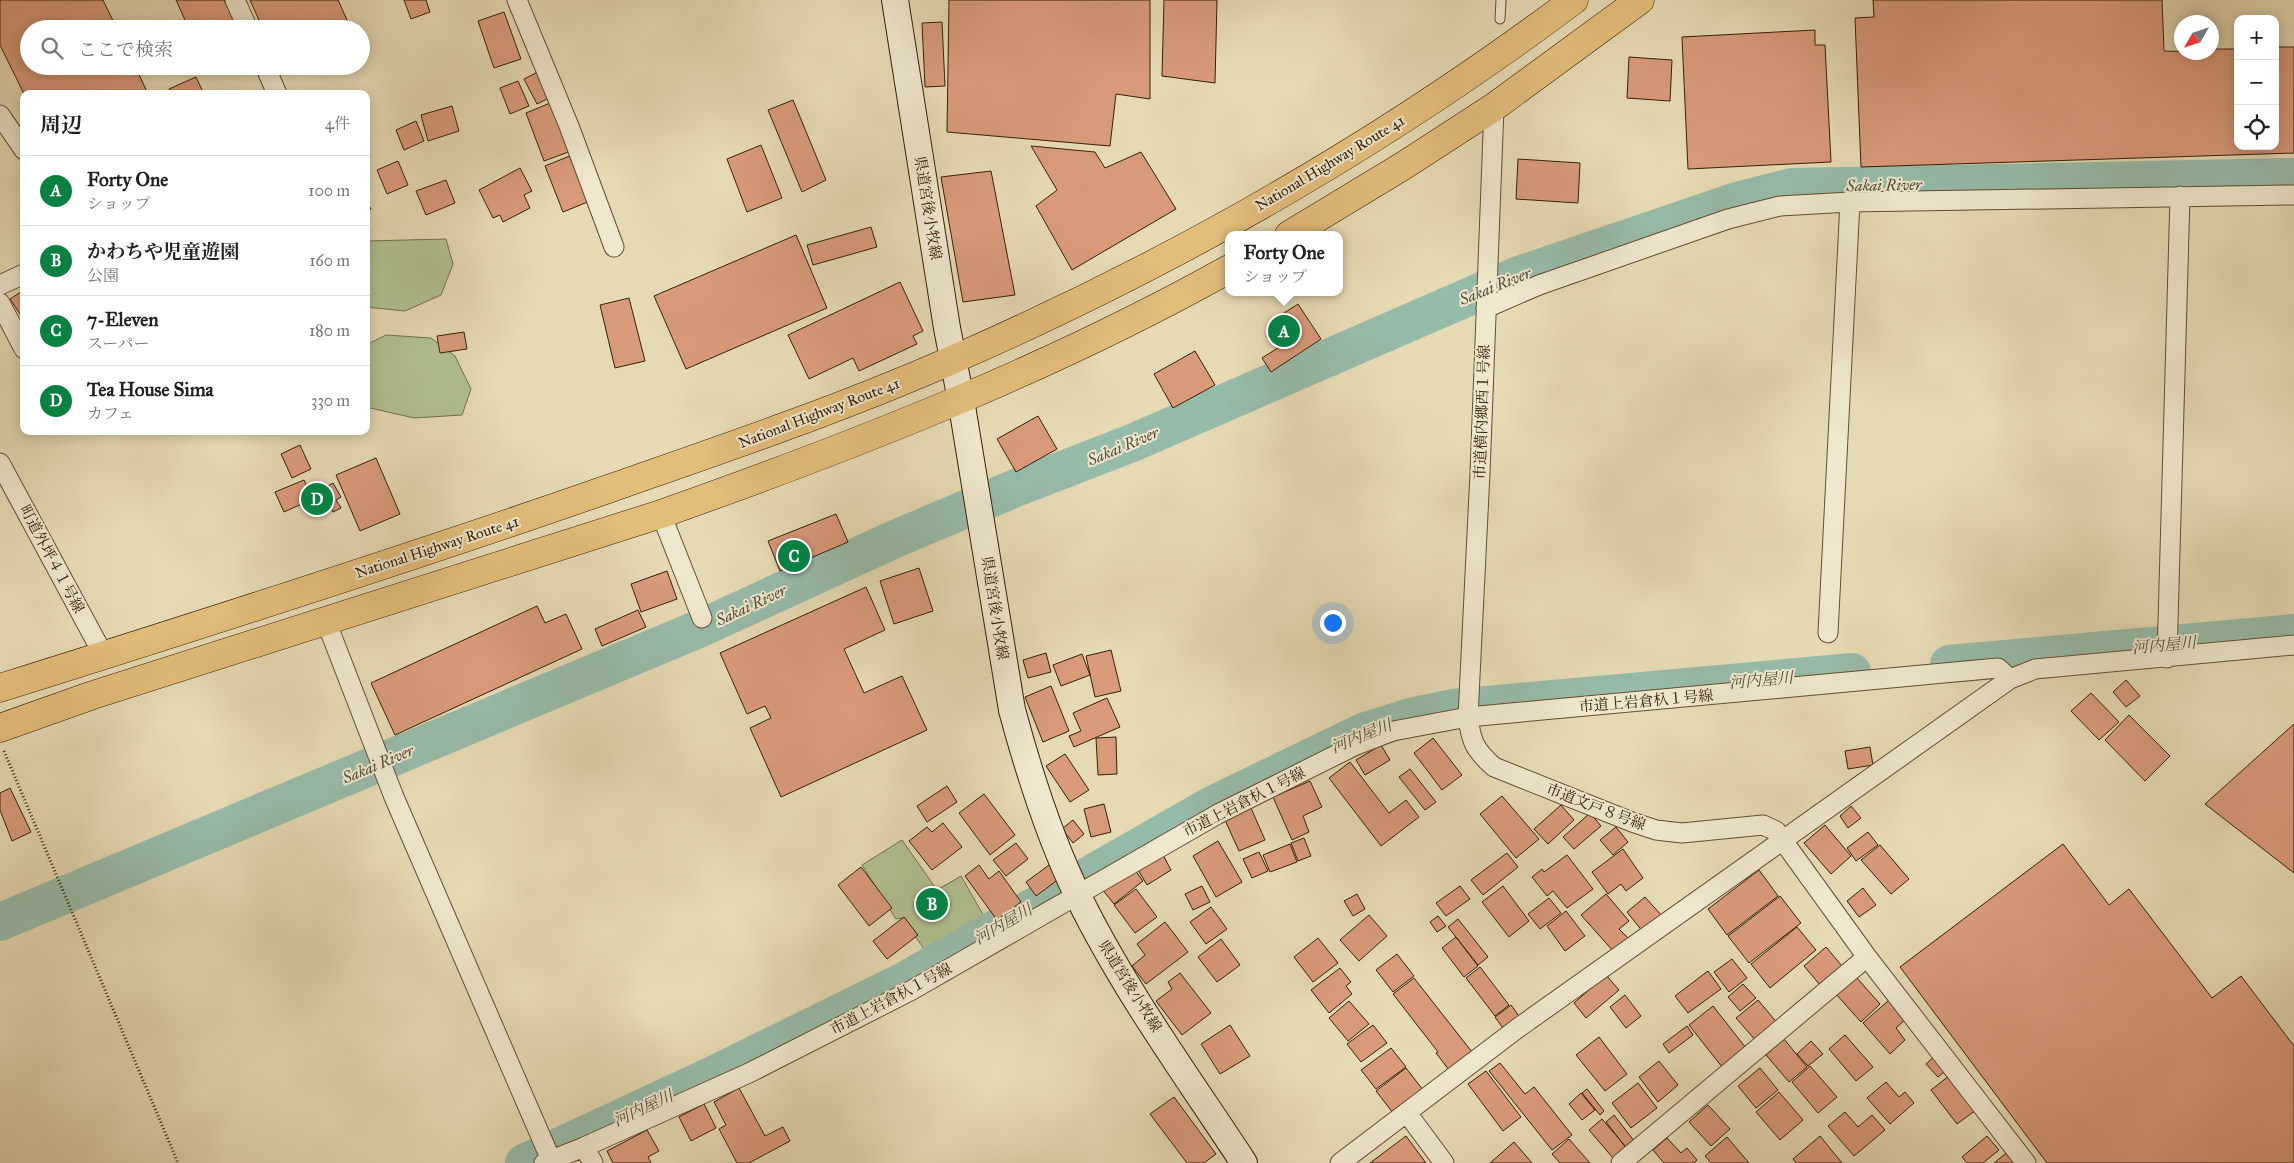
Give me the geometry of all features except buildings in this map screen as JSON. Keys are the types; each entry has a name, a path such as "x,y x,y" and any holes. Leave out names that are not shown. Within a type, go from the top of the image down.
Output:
{"highway":[{"name":"National Highway Route 41","path":"0,688 480,534 742,442 953,360 1124,280 1302,182 1362,147 1477,70 1574,0"},
{"path":"1295,231 1494,108 1640,0"},
{"path":"0,728 93,696 661,514 762,478 961,400 1087,343 1225,271"}],"main road":[{"name":"県道宮後小牧線","path":"895,0 1012,710 1037,792 1077,894 1121,974 1244,1163"}],"street":[{"path":"235,0 244,20"},
{"path":"517,0 569,126 614,246"},
{"path":"269,75 275,90"},
{"name":"市道横内郷西１号線","path":"1468,717 1480,483 1494,108"},
{"path":"0,115 20,144"},
{"path":"1486,308 1539,285 1728,219 1780,206 1850,202 2294,195"},
{"path":"2167,658 2180,196"},
{"path":"1828,633 1850,202"},
{"path":"0,285 20,276"},
{"path":"0,303 20,342"},
{"name":"町道外坪４１号線","path":"0,463 104,656"},
{"path":"661,514 702,618"},
{"path":"326,621 394,797 547,1161"},
{"path":"1340,1163 1518,1028 2010,679 2035,669 2294,645"},
{"name":"市道上岩倉杁１号線","path":"547,1161 589,1155 749,1074 912,990 1218,814 1354,746 1393,731 1468,717 1998,668 2010,679"},
{"name":"市道文戸８号線","path":"1468,717 1472,743 1481,756 1494,767 1632,822 1656,830 1682,833 1763,826 1776,831 1867,957 2026,1163"},
{"path":"1621,1163 1867,957"},
{"path":"1407,1113 1444,1163"}],"lane":[{"path":"1500,20 1501,0"}],"path":[{"path":"0,742 178,1163"}],"green space":[{"path":"446,239 453,264 441,295 405,311 370,307 370,241"},
{"path":"386,335 431,338 455,356 471,389 462,415 414,418 370,408 370,343"},
{"path":"902,840 937,890 961,876 989,925 930,958 903,918 896,919 862,865"}],"waterway":[{"name":"Sakai River","path":"0,922 701,628 895,539 1018,487 1132,443 1519,275 1737,201 1792,187 2294,177"},
{"name":"河内屋川","path":"1949,664 2294,633"},
{"name":"河内屋川","path":"524,1163 711,1076 904,981 1212,805 1363,732 1414,716 1453,708 1852,672"}],"place":[{"name":"Forty One","path":"1284,331"},
{"name":"Tea House Sima","path":"317,499"},
{"name":"7-Eleven","path":"794,556"},
{"name":"かわちや児童遊園","path":"932,904"}]}
